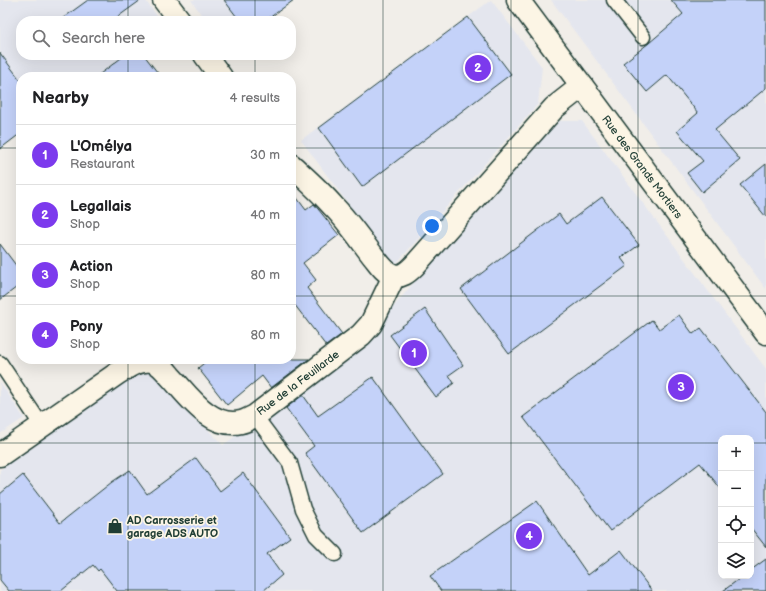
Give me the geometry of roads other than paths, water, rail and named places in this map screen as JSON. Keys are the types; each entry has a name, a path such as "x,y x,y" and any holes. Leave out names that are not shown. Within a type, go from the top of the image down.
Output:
{"street":[{"path":"164,0 176,16"},
{"name":"Rue des Grands Mortiers","path":"518,0 766,333"},
{"path":"209,60 217,72"},
{"path":"296,169 334,206 377,261 389,273 394,276 401,276 414,266 554,108 582,86"},
{"name":"Rue de la Feuillarde","path":"159,364 207,414 228,423 241,422 255,416 361,336 371,324 394,276"},
{"name":"Rue de la Feuillarde","path":"0,456 118,373 135,364"}],"lane":[{"path":"614,0 643,37"},
{"path":"0,363 42,426"},
{"path":"255,416 290,464 303,508 316,536 335,554"}],"place":[{"name":"Legallais","path":"478,68"},
{"name":"L'Omélya","path":"414,353"},
{"name":"Action","path":"681,387"},
{"name":"AD Carrosserie et garage ADS AUTO","path":"115,526"},
{"name":"Pony","path":"529,536"}]}
